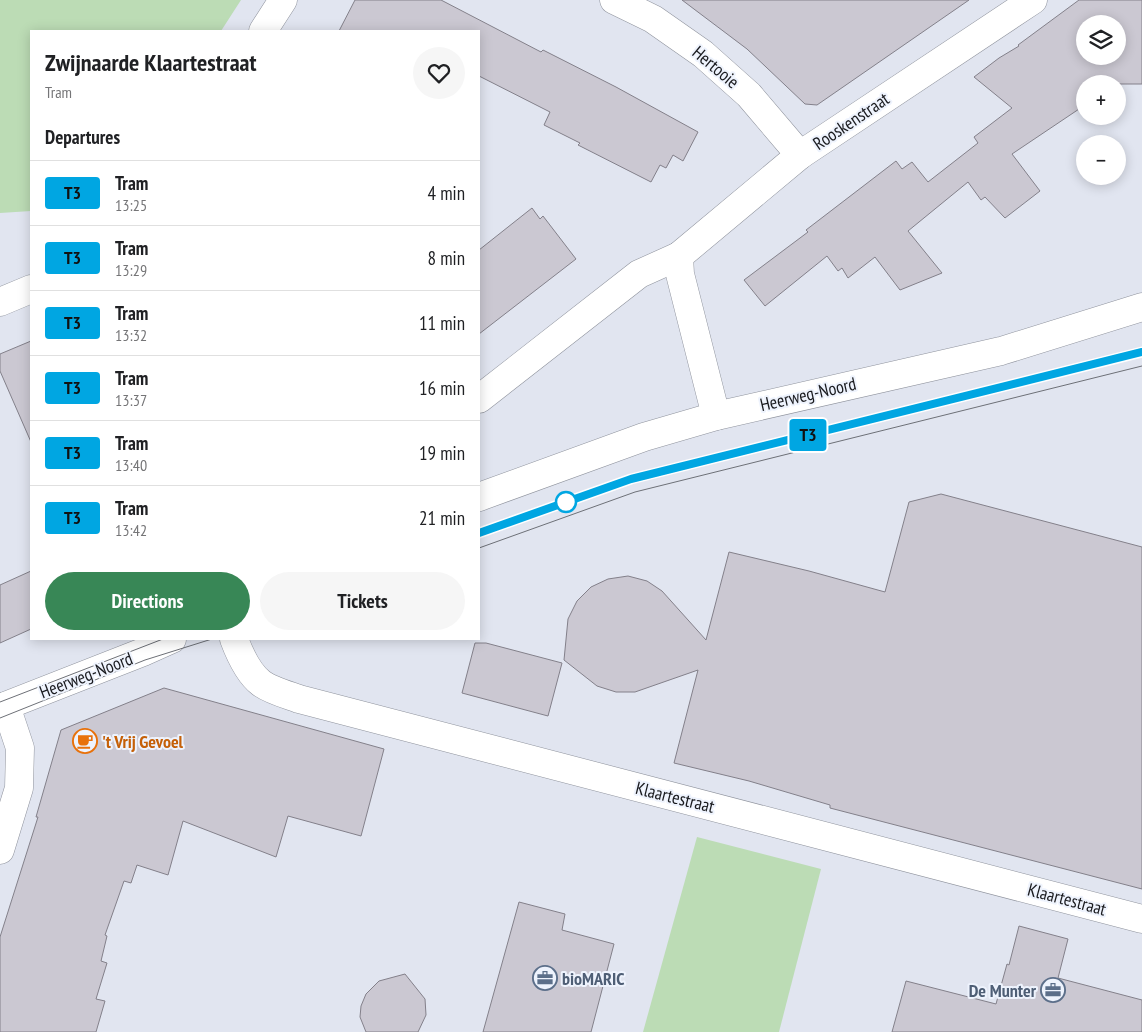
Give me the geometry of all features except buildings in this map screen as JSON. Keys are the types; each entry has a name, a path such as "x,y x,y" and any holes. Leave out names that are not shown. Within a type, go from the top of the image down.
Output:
{"street":[{"path":"263,30 283,0"},
{"name":"Hertooie","path":"614,0 653,19 703,54 749,95 800,155"},
{"name":"Rooskenstraat","path":"480,398 639,274 679,256 800,155 1033,0"},
{"path":"679,256 680,274 716,416"},
{"path":"0,302 30,289"},
{"name":"Heerweg-Noord","path":"480,497 644,437 716,416 1001,351 1142,307"},
{"name":"Heerweg-Noord","path":"3,707 170,640"},
{"name":"Klaartestraat","path":"234,640 239,654 262,684 299,699 1142,919"},
{"path":"0,850 19,788 20,748 3,707"}],"green space":[{"path":"0,0 241,0 222,30 30,30 30,211 0,213"},
{"path":"697,837 821,869 779,1032 643,1032"}],"tram line":[{"path":"480,533 631,479 1142,352"},
{"name":"T3","path":"480,533 631,479 1142,352"},
{"path":"480,548 635,492 1142,366"},
{"path":"0,702 160,640"},
{"path":"0,718 145,660 209,640"}],"place":[{"name":"'t Vrij Gevoel","path":"85,741"},
{"name":"bioMARIC","path":"545,978"},
{"name":"De Munter","path":"1053,990"}]}
